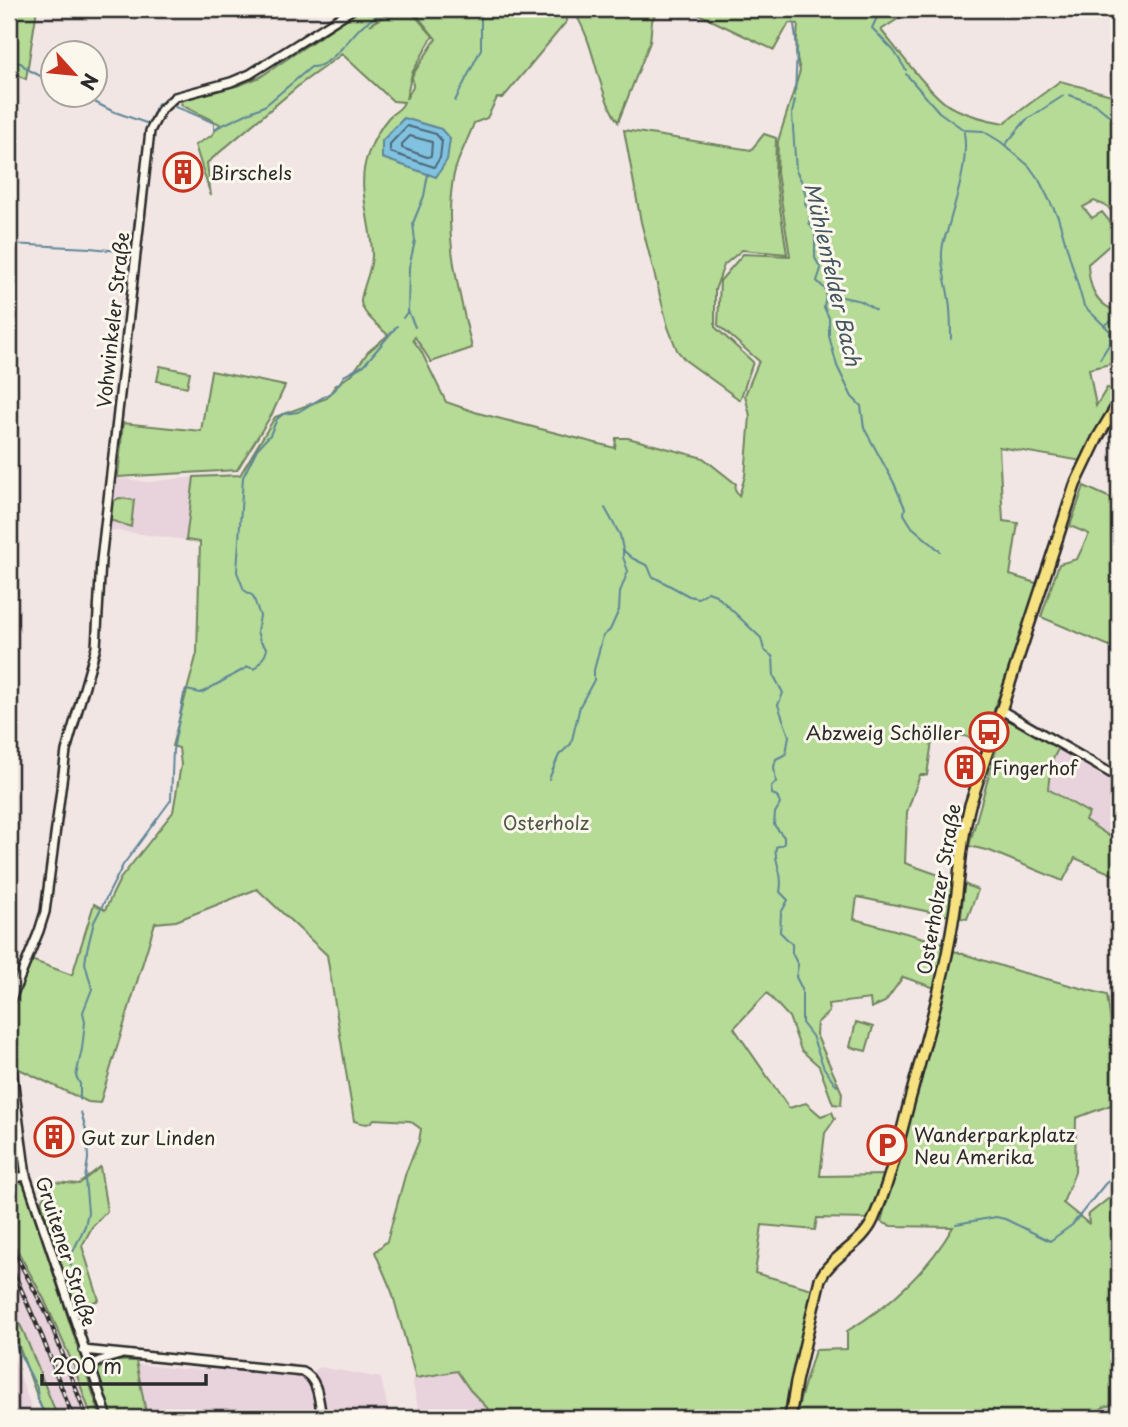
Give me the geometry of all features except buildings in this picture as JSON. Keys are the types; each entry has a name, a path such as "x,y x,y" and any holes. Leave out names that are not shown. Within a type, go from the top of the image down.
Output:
{"main road":[{"name":"Osterholzer Straße","path":"790,1418 820,1279 830,1265 864,1234 871,1224 891,1166 948,947 964,826 1075,485 1119,402"}],"street":[{"name":"Vohwinkeler Straße","path":"9,1004 45,912 65,751 96,647 101,561 151,129 162,108 175,97 250,74 352,9"},
{"path":"1001,710 1119,778"},
{"name":"Gruitener Straße","path":"9,1047 26,1176 108,1418"},
{"path":"9,1179 26,1176"},
{"path":"83,1350 303,1372 309,1374 314,1381 322,1418"},
{"path":"90,1369 99,1361 120,1355"}],"shaded area":[{"path":"113,477 147,482 194,477 186,540 110,530"},
{"path":"1059,747 1119,782 1119,849 1112,847 1114,840 1085,820 1089,813 1048,789 1051,763"},
{"path":"9,1235 44,1299 73,1364 92,1418 58,1418 9,1302"},
{"path":"9,1348 14,1359 35,1418 9,1418"},
{"path":"136,1364 302,1378 320,1367 381,1378 390,1418 147,1418"},
{"path":"457,1371 470,1390 497,1418 420,1418 412,1379"}],"green space":[{"path":"9,9 37,9 26,79 9,72"},
{"name":"Osterholz","path":"361,9 372,9 367,14 376,9 396,9 386,12 370,25 398,9 409,9 433,36 412,73 406,99 413,87 412,76 436,39 412,9 560,9 567,21 503,98 497,98 487,118 474,123 454,174 451,240 457,284 472,348 431,362 415,337 413,340 446,402 478,413 615,448 616,438 628,438 703,458 736,484 735,489 739,496 745,476 750,416 745,395 759,361 718,325 720,281 743,254 790,256 777,173 778,141 800,71 796,53 798,24 789,23 774,50 688,9 913,9 881,30 943,102 977,117 997,122 1004,123 1060,81 1119,97 1119,221 1107,206 1094,201 1083,207 1092,218 1102,212 1119,233 1119,237 1088,264 1089,278 1096,296 1111,309 1119,306 1119,365 1114,363 1089,369 1096,406 1107,388 1119,391 1082,461 999,447 1003,521 1018,523 1010,575 1039,584 983,741 934,728 927,775 920,775 907,812 905,863 953,880 950,916 857,897 854,919 946,944 935,988 903,977 885,1002 871,1008 870,999 828,1004 829,1012 817,1023 816,1034 842,1093 841,1105 833,1104 819,1066 801,1050 789,1017 767,993 734,1028 789,1108 806,1103 821,1116 832,1112 835,1119 825,1133 820,1176 885,1175 869,1219 817,1218 815,1230 762,1225 755,1273 812,1289 787,1418 497,1418 470,1390 457,1371 416,1378 392,1292 375,1252 387,1241 421,1129 410,1121 374,1119 365,1124 354,1121 327,955 257,889 176,921 155,923 100,1103 88,1102 15,1067 9,1019 11,1006 31,960 72,975 94,904 105,910 120,879 173,812 181,765 179,748 172,746 197,653 200,542 186,540 194,477 240,475 275,417 327,398 335,386 352,374 368,352 388,335 368,316 361,302 372,255 363,179 364,166 377,134 404,102 393,101 342,54 303,82 207,163 211,196 195,145 211,136 220,124 181,105 183,100 260,77"},
{"path":"572,9 658,9 652,21 650,42 618,122 604,94 586,36"},
{"path":"624,130 751,150 764,134 776,138 775,175 787,254 742,250 724,265 715,290 715,327 753,362 740,400 685,360 677,350 668,327 641,222"},
{"path":"160,366 190,372 187,387 157,381"},
{"path":"211,371 285,386 272,414 237,470 118,477 123,423 201,431"},
{"path":"1084,486 1119,502 1119,650 1041,617 1059,564 1077,559 1089,534 1070,526"},
{"path":"119,498 134,500 131,527 110,520 111,503"},
{"path":"1006,721 1011,721 1059,747 1051,763 1048,789 1089,813 1085,820 1115,840 1119,877 1075,858 1063,881 990,851 969,846"},
{"path":"964,884 978,890 967,919 961,918"},
{"path":"954,951 1107,995 1116,1058 1119,1059 1119,1102 1076,1118 1075,1172 1063,1203 1089,1224 1088,1215 1119,1190 1119,1403 1104,1407 1088,1418 796,1418 815,1350 847,1349 847,1331 907,1286 932,1258 953,1227 891,1226 881,1222"},
{"path":"856,1022 873,1027 866,1051 850,1047"},
{"path":"9,1066 21,1167 20,1172 9,1176"},
{"path":"100,1167 107,1211 92,1227 82,1246 99,1300 73,1309 41,1201 53,1182 79,1184"},
{"path":"9,1184 24,1184 101,1418 92,1418 73,1364 44,1299 9,1235"},
{"path":"9,1302 58,1418 45,1418 9,1319"},
{"path":"112,1361 136,1361 147,1418 109,1418 97,1376 99,1370"}],"water":[{"path":"404,118 441,129 450,139 447,160 436,177 382,158 382,141"}],"waterway":[{"path":"9,42 18,9"},
{"path":"175,107 214,123 214,129 266,105 311,67 332,58 364,24 380,14 382,9"},
{"path":"881,9 872,28 894,51 906,70"},
{"path":"455,101 481,49 481,12"},
{"name":"Mühlenfelder Bach","path":"792,18 795,12"},
{"name":"Mühlenfelder Bach","path":"794,24 797,48 795,96"},
{"path":"9,63 21,63 38,75"},
{"path":"906,74 939,112 964,130 983,131 1001,142 1029,166 1039,180 1058,217 1084,306 1110,331 1110,343 1100,359"},
{"path":"1069,95 1095,104 1116,121"},
{"path":"1006,144 1026,120 1063,96"},
{"name":"Mühlenfelder Bach","path":"795,100 792,113 796,171 802,182 805,204 810,212 809,223 815,232 815,258 821,269 817,281 827,291 824,307 829,318 829,336 837,366 852,397 861,406 864,428 893,481 905,508 904,514 912,527 940,551"},
{"path":"106,108 149,124 157,104 160,103"},
{"path":"951,339 950,305 942,248 963,170 964,132"},
{"path":"9,244 129,252 146,137"},
{"path":"403,318 408,311 409,267 415,241 413,223 424,196 428,174"},
{"path":"828,294 861,301 876,310"},
{"path":"408,311 415,327"},
{"path":"1105,325 1119,316"},
{"path":"80,1100 80,1084 76,1076 85,1022 83,1012 92,989 85,963 94,922 123,865 171,800 173,750 184,694 186,690 201,693 248,667 255,669 267,649 260,641 257,631 260,616 253,596 244,590 237,572 243,477 277,419 283,414 298,412 335,390 344,376 364,365 397,326"},
{"path":"605,508 620,535 623,550 648,566 652,576 689,596 698,598 708,592 716,595 761,638 764,650 773,657 774,676 783,693 778,705 789,736 786,754 776,759 776,782 771,787 772,794 777,796 780,804 775,813 774,825 784,837 784,844 776,847 775,852 781,878 780,892 788,900 781,913 780,932 792,944 792,953 798,965 796,977 802,989 802,1023 812,1036 824,1068 837,1086"},
{"path":"549,779 559,755 571,744 580,706 594,680 603,636 610,630 619,610 620,592 628,571 623,550"},
{"path":"71,1265 71,1256 85,1226 88,1212 85,1179 88,1159 87,1134 81,1112"},
{"path":"956,1224 996,1217 1050,1241 1072,1225 1105,1184 1119,1172"},
{"path":"9,1322 12,1338 37,1388 38,1401 47,1418"}],"railway":[{"path":"9,1242 48,1316 87,1418"},
{"path":"9,1262 43,1339 73,1418"}],"place":[{"name":"Birschels","path":"183,172"},
{"name":"Abzweig Schöller","path":"989,732"},
{"name":"Fingerhof","path":"965,767"},
{"name":"Gut zur Linden","path":"54,1137"},
{"name":"Wanderparkplatz Neu Amerika","path":"887,1145"}]}
